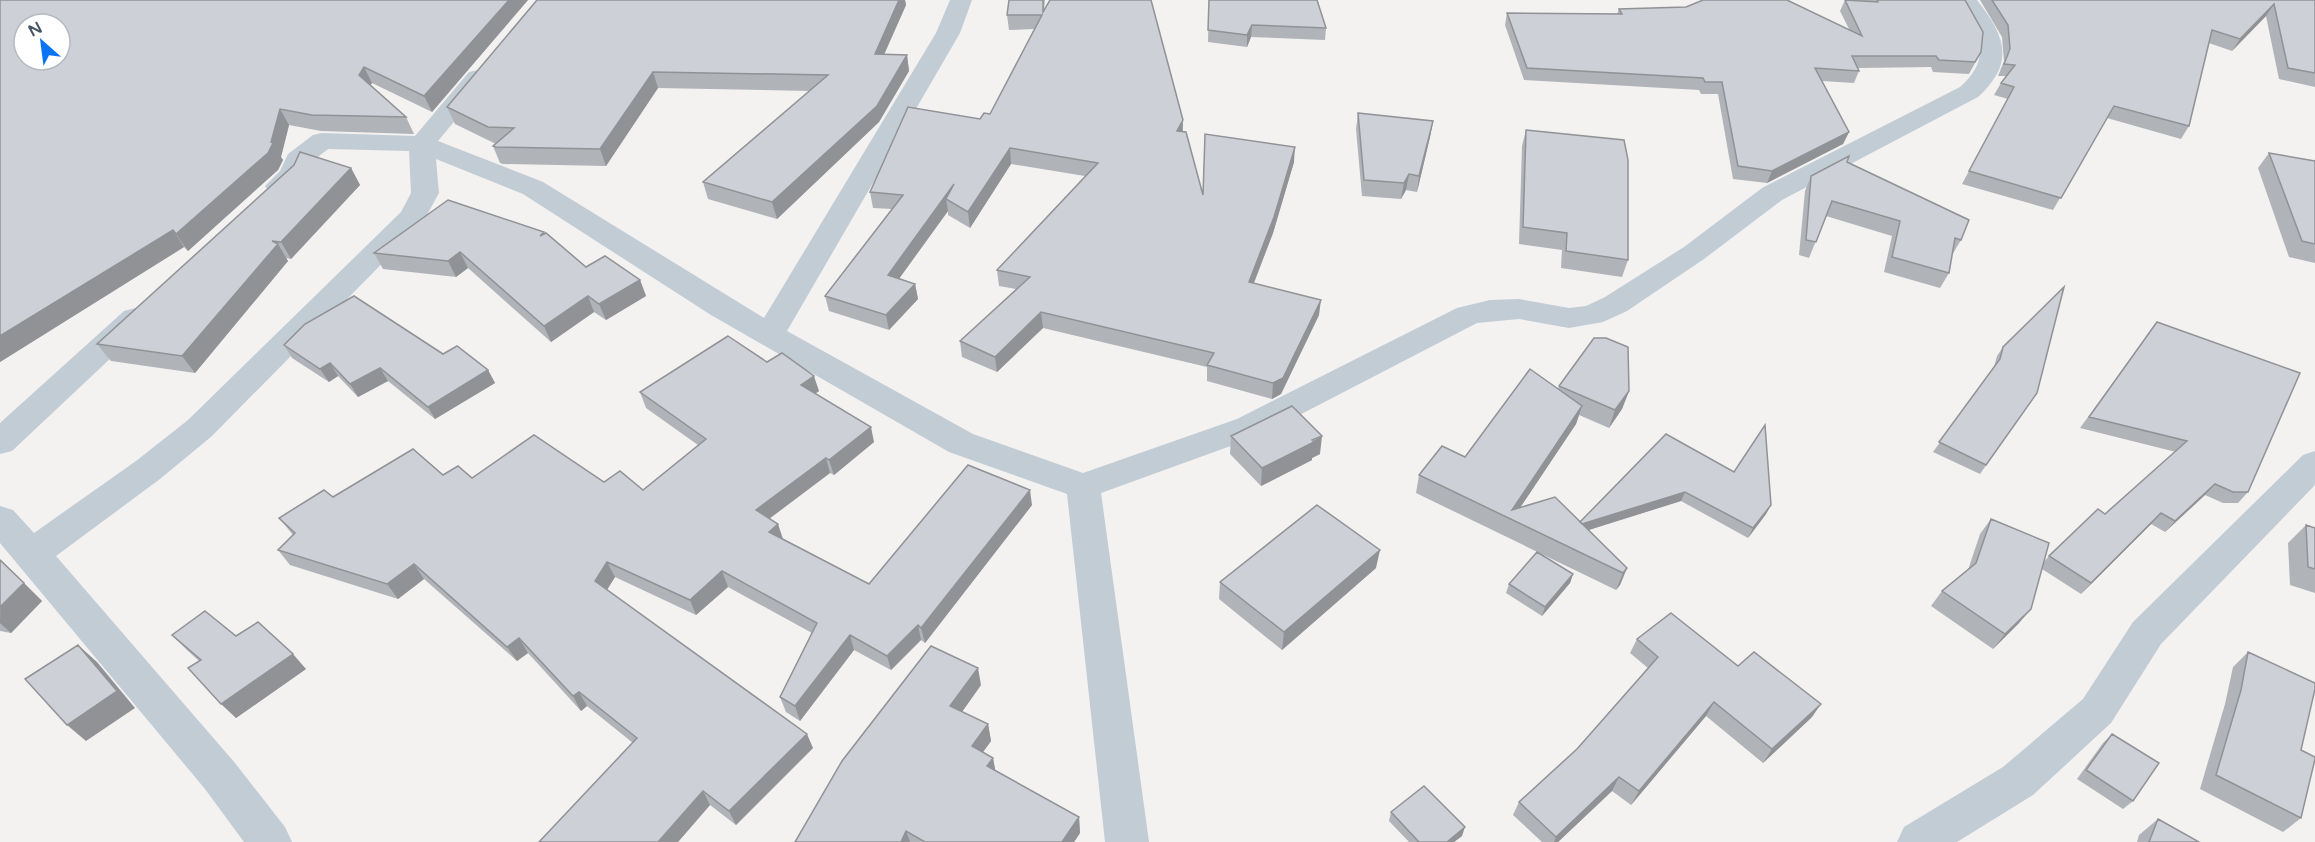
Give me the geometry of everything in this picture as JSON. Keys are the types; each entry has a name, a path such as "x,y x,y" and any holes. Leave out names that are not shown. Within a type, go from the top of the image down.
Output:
{"street":[{"path":"770,334 948,33 961,0"},
{"path":"257,205 292,174 297,160 322,141 422,144 533,188 722,308 961,443 1083,486 1249,427 1468,315 1490,310 1519,309 1569,318 1592,315 1616,304 1694,253 1772,194 1969,92 1983,81 1991,59 1990,36 1966,0"},
{"path":"32,554 148,470 200,428 413,216 425,193 422,144 497,54"},
{"path":"0,442 154,300"},
{"path":"1919,842 2018,781 2097,711 2147,633 2310,475"},
{"path":"1083,486 1127,842"},
{"path":"0,520 32,554 220,776 270,842"}],"building":[{"path":"0,0 509,0 424,96 364,67 359,75 406,117 312,115 280,109 271,142 273,143 268,153 176,234 173,230 0,336"},
{"path":"537,0 899,0 875,54 907,55 877,106 772,202 703,182 828,75 653,72 600,149 496,147 493,146 514,128 488,127 447,107"},
{"path":"1009,0 1043,0 1043,12 1050,0 1151,0 1183,120 1177,131 1186,132 1203,195 1205,134 1295,147 1274,217 1249,282 1321,300 1283,378 1273,383 1207,365 1214,353 1041,312 995,357 960,341 1030,277 997,270 1098,163 1010,148 968,212 946,199 954,184 888,275 915,284 886,315 825,296 903,195 870,192 908,107 980,119 984,113 990,114 1042,15 1007,15"},
{"path":"1209,0 1317,0 1326,28 1252,25 1247,35 1208,30"},
{"path":"1703,0 1787,0 1862,36 1845,0 1878,2 1877,0 1965,0 1983,32 1981,52 1975,62 1939,60 1936,56 1852,56 1859,71 1815,68 1849,132 1772,171 1738,166 1722,82 1705,82 1703,78 1527,68 1507,13 1622,14 1619,9 1686,7"},
{"path":"1992,0 2315,0 2315,73 2288,68 2274,4 2240,39 2212,30 2189,126 2114,106 2061,198 1969,171 2014,87 2001,83 2015,65 2004,64 2010,49 2008,25"},
{"path":"1358,113 1433,121 1419,176 1409,174 1404,183 1364,180"},
{"path":"1526,130 1624,140 1628,160 1628,260 1566,251 1567,233 1523,227"},
{"path":"300,152 351,168 281,242 272,241 278,244 182,356 97,344 294,165"},
{"path":"2269,153 2315,161 2315,244 2302,241"},
{"path":"1849,156 1847,162 1969,220 1961,240 1955,238 1949,273 1892,257 1900,221 1832,201 1816,242 1806,240 1811,176"},
{"path":"448,200 544,232 540,236 546,233 586,267 605,256 640,280 599,304 588,296 544,326 460,252 448,261 374,253"},
{"path":"2064,287 2037,393 1986,465 1939,442 2000,359 2003,347"},
{"path":"354,296 443,354 457,346 488,370 428,407 380,368 350,384 330,363 320,369 284,345 305,324"},
{"path":"2157,322 2300,373 2248,492 2233,492 2215,484 2175,521 2161,513 2091,583 2049,556 2098,509 2105,514 2187,441 2089,417"},
{"path":"728,336 767,362 782,353 814,376 801,385 871,427 829,460 826,458 756,510 778,524 769,532 869,584 968,465 1030,490 921,628 918,625 887,656 850,635 795,706 780,697 817,623 722,571 690,600 607,562 595,581 807,734 729,811 703,791 658,842 539,842 637,738 579,692 573,696 519,638 507,647 414,564 387,584 278,550 295,533 279,518 324,490 333,497 413,449 443,475 458,466 472,478 534,435 604,482 620,471 643,490 706,439 640,392"},
{"path":"1594,338 1606,338 1628,347 1629,391 1615,410 1559,386"},
{"path":"1530,369 1582,406 1512,510 1555,497 1627,568 1623,573 1419,475 1442,446 1465,457"},
{"path":"1292,406 1322,436 1262,468 1231,436"},
{"path":"1765,425 1771,505 1753,528 1685,492 1582,524 1580,522 1666,434 1734,472"},
{"path":"1317,505 1380,550 1284,632 1220,582"},
{"path":"1991,519 2049,543 2031,609 2005,634 1942,591 1976,563"},
{"path":"2306,525 2315,528 2315,569 2308,567"},
{"path":"1537,552 1573,574 1545,607 1509,584"},
{"path":"0,560 24,583 0,607"},
{"path":"205,611 236,636 258,622 293,654 221,704 188,668 201,660 172,635"},
{"path":"1671,613 1738,666 1754,652 1821,704 1772,749 1714,702 1639,791 1619,777 1556,837 1519,802 1577,749 1658,657 1637,639"},
{"path":"78,645 117,691 67,725 25,679"},
{"path":"931,646 978,668 950,706 988,724 972,746 993,758 987,766 1079,817 1062,842 925,842 906,831 901,842 795,842 842,761"},
{"path":"2248,652 2315,683 2301,750 2315,759 2301,818 2216,775 2241,690"},
{"path":"2112,734 2159,763 2133,801 2086,770"},
{"path":"1424,786 1465,827 1447,842 1419,842 1391,812"},
{"path":"2158,819 2199,842 2149,842"}]}
